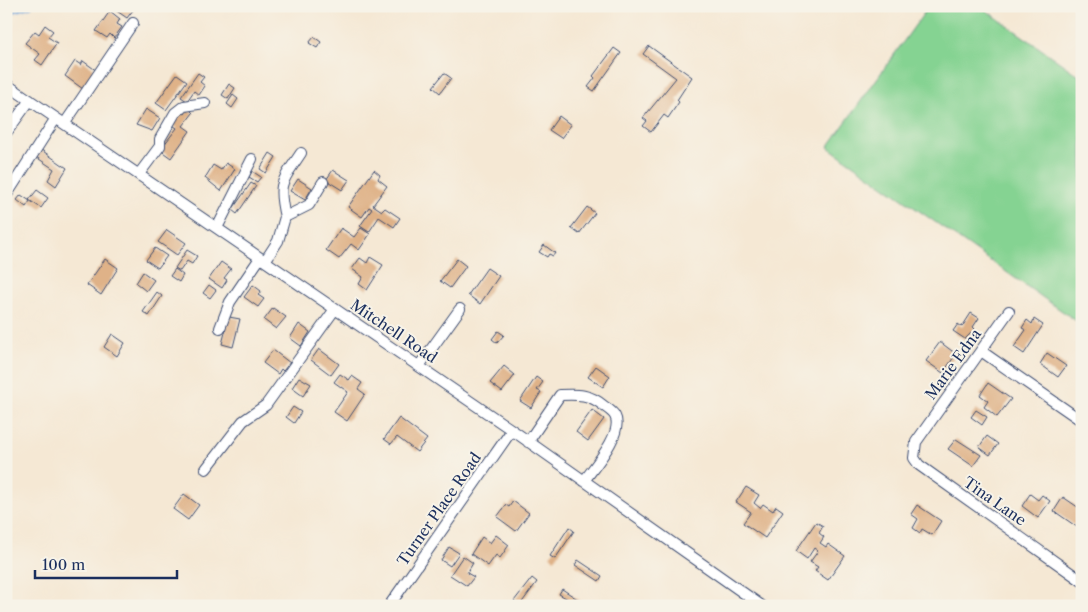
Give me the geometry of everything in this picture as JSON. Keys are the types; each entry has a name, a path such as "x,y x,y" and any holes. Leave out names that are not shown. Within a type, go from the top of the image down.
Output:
{"street":[{"path":"6,196 133,23"},
{"name":"Mitchell Road","path":"6,84 512,430 762,606"},
{"path":"6,133 30,100"},
{"path":"139,174 160,146 160,139 175,113 184,106 205,103"},
{"path":"220,328 230,302 278,241 285,217 279,194 282,184 301,154"},
{"path":"217,228 252,159"},
{"path":"285,217 309,205 324,182"},
{"path":"206,469 243,421 266,405 335,309"},
{"path":"419,366 460,309"},
{"name":"Marie Edna","path":"921,434 1009,311"},
{"path":"981,351 1082,420"},
{"path":"528,442 560,396 578,394 597,400 616,417 617,426 611,442 584,481"},
{"name":"Turner Place Road","path":"389,606 512,430"},
{"name":"Tina Lane","path":"921,434 916,442 914,458 919,465 1082,580"}],"green space":[{"path":"929,6 980,6 1082,78 1082,325 828,147"}],"building":[{"path":"116,6 136,6 127,18 114,9"},
{"path":"110,11 120,19 117,24 122,27 114,38 110,34 107,38 96,31"},
{"path":"45,25 53,31 48,37 57,43 42,65 35,60 40,54 25,43 35,31 39,34"},
{"path":"314,37 321,42 317,48 309,43"},
{"path":"649,46 692,77 668,118 664,115 651,132 643,126 647,121 643,118 676,78 643,54"},
{"path":"614,48 621,53 594,91 588,87 595,78 593,76"},
{"path":"75,61 81,65 83,61 97,71 83,89 65,76"},
{"path":"198,73 204,77 200,82 205,86 199,95 194,91 187,101 181,97"},
{"path":"444,73 451,78 440,93 433,87"},
{"path":"177,74 187,81 166,110 156,103"},
{"path":"229,84 235,88 228,99 222,95"},
{"path":"233,95 238,99 232,108 227,104"},
{"path":"146,109 160,118 152,131 136,125"},
{"path":"189,109 193,113 183,126 190,131 171,158 160,150 177,128 171,124 181,111 185,114"},
{"path":"559,116 571,125 561,138 549,130"},
{"path":"40,149 67,168 56,186 48,180 54,169 36,157"},
{"path":"270,153 276,157 266,173 260,169"},
{"path":"226,163 235,169 221,191 205,178 213,165 221,170"},
{"path":"333,170 349,180 342,190 326,180"},
{"path":"374,170 380,175 378,179 387,186 373,205 382,211 385,208 400,218 394,227 379,217 369,232 360,226 372,209 369,207 362,217 348,207"},
{"path":"252,171 261,177 257,182 249,177"},
{"path":"298,179 312,188 305,200 290,191"},
{"path":"251,183 256,186 237,214 232,210"},
{"path":"37,190 48,198 41,208 29,200"},
{"path":"21,195 30,201 26,207 17,200"},
{"path":"587,207 595,213 579,234 571,228"},
{"path":"341,228 354,237 361,228 370,234 359,250 351,244 339,259 326,250"},
{"path":"167,230 186,243 177,255 158,242"},
{"path":"544,245 555,253 553,256 549,254 547,257 539,252"},
{"path":"155,248 167,256 158,268 146,260"},
{"path":"187,250 197,256 192,264 187,261 180,271 175,268"},
{"path":"370,257 383,265 367,290 359,284 363,277 352,269 360,258 367,263"},
{"path":"105,259 118,268 101,295 87,285"},
{"path":"457,259 466,266 450,288 440,281"},
{"path":"221,262 231,269 224,278 227,280 222,288 209,279"},
{"path":"487,268 499,276 480,304 468,295"},
{"path":"175,269 183,275 179,282 170,276"},
{"path":"143,272 154,280 146,291 136,283"},
{"path":"209,285 216,290 210,298 203,293"},
{"path":"253,285 261,291 258,295 264,299 258,307 244,297"},
{"path":"157,292 162,296 149,316 143,312"},
{"path":"273,308 286,317 276,329 264,320"},
{"path":"971,313 979,318 973,327 975,329 965,339 953,331 958,324 962,327"},
{"path":"229,317 240,319 233,347 222,344"},
{"path":"1034,319 1043,325 1024,354 1014,347 1026,330 1022,328 1027,320 1032,324"},
{"path":"299,324 310,332 301,346 290,338"},
{"path":"498,331 504,335 497,343 492,339"},
{"path":"112,334 125,343 117,356 104,347"},
{"path":"940,342 956,354 943,373 926,361"},
{"path":"319,349 339,364 331,375 311,360"},
{"path":"273,350 290,363 283,371 281,369 278,374 263,363"},
{"path":"1047,353 1066,366 1058,377 1040,364"},
{"path":"504,366 515,375 502,392 490,383"},
{"path":"596,366 610,376 603,387 588,377"},
{"path":"340,374 349,380 352,376 362,383 358,389 365,394 347,421 334,412 348,392 334,382"},
{"path":"299,377 311,384 303,396 292,388"},
{"path":"536,377 543,382 537,390 541,392 531,408 520,401"},
{"path":"988,383 1011,399 997,417 984,407 988,401 980,395"},
{"path":"293,407 301,412 294,423 286,417"},
{"path":"592,410 604,419 588,441 576,432"},
{"path":"976,410 987,417 982,425 971,417"},
{"path":"399,418 427,439 417,452 397,437 391,444 384,439"},
{"path":"987,436 998,444 990,455 979,447"},
{"path":"956,439 981,455 973,466 948,449"},
{"path":"746,487 759,495 754,503 760,508 763,504 773,511 776,506 783,511 765,538 743,523 751,512 736,502"},
{"path":"184,494 199,505 188,520 173,509"},
{"path":"1030,494 1038,500 1042,495 1050,501 1038,518 1022,506"},
{"path":"1063,497 1082,510 1082,520 1077,527 1054,511"},
{"path":"513,501 529,513 516,531 497,517 506,505 509,507"},
{"path":"917,505 941,521 932,535 922,529 920,533 913,528 918,519 911,514"},
{"path":"816,522 823,526 819,533 824,537 820,543 826,547 828,544 845,556 828,580 815,571 818,567 810,562 818,551 814,548 807,559 796,551"},
{"path":"569,527 574,531 555,559 550,556"},
{"path":"496,535 509,545 500,558 496,555 488,566 471,554 482,537 490,543"},
{"path":"449,547 459,553 450,566 441,560"},
{"path":"463,556 473,563 467,573 474,577 467,586 450,575"},
{"path":"578,560 602,576 599,581 575,565"},
{"path":"532,578 537,582 520,605 514,601"},
{"path":"562,589 582,602 580,606 559,594"}],"waterway":[{"path":"6,14 31,6"}]}
